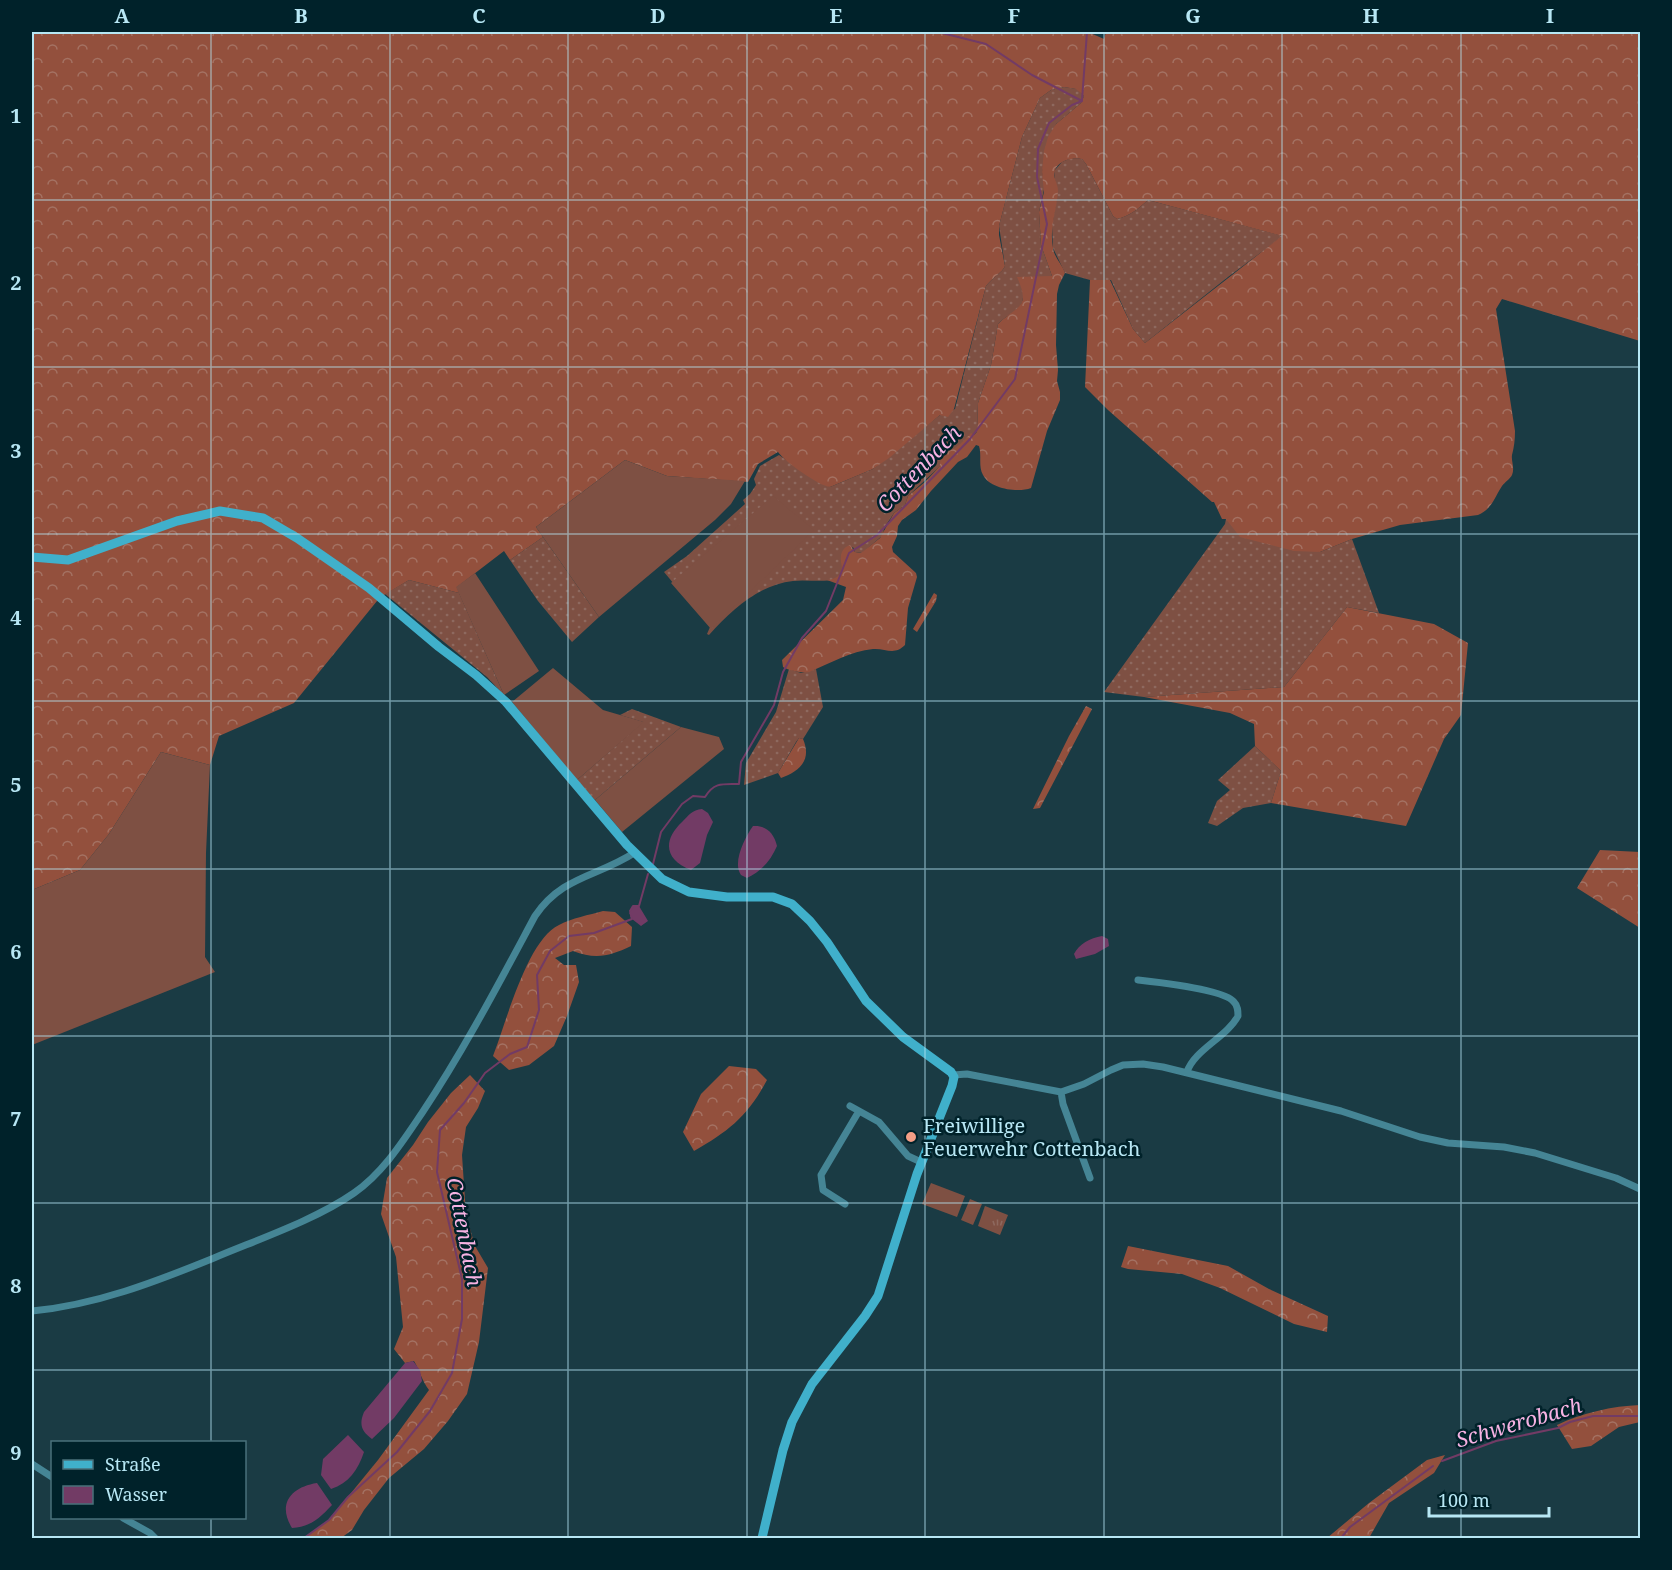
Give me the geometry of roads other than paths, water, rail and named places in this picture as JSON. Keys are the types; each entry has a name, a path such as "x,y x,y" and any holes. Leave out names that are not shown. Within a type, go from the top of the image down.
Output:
{"street":[{"path":"32,557 68,560 177,520 220,511 263,518 297,538 369,588 439,647 477,675 506,702 634,853 662,879 681,889 727,897 773,897 792,904 827,942 866,1001 903,1037 949,1069 953,1075 952,1086 921,1162 878,1296 812,1384 792,1422 762,1539"},
{"path":"32,1311 81,1304 152,1283 324,1211 357,1191 375,1175 402,1142 453,1066 535,916 546,901 561,889 634,853"},
{"path":"1138,980 1193,988 1229,998 1236,1005 1238,1016 1233,1024 1194,1061 1187,1072"},
{"path":"953,1075 967,1074 1061,1092 1084,1084 1111,1070 1129,1064 1143,1064 1187,1072 1341,1111 1420,1137 1448,1143 1504,1147 1535,1153 1616,1178 1641,1189"},
{"path":"1061,1092 1090,1178"},
{"path":"850,1106 879,1122 908,1156 921,1162"},
{"path":"845,1204 823,1190 821,1175 859,1111"},
{"path":"32,1464 51,1476"},
{"path":"125,1519 150,1533 155,1539"}],"water":[{"path":"702,809 708,813 713,822 700,863 691,870 682,866 671,855 669,843 671,836 687,817"},
{"path":"753,826 769,831 777,846 765,865 747,878 741,875 738,864 743,843"},
{"path":"633,906 639,906 648,921 641,926 632,919 629,913"},
{"path":"1102,936 1108,939 1109,946 1095,954 1076,959 1074,954 1082,944"},
{"path":"413,1361 420,1370 422,1381 394,1418 372,1439 362,1427 364,1412 405,1363"},
{"path":"348,1435 364,1452 352,1475 331,1489 321,1475 323,1459"},
{"path":"317,1483 332,1505 314,1521 292,1528 286,1511 289,1498 300,1488"}],"waterway":[{"path":"938,32 986,44 1032,75 1082,101"},
{"name":"Cottenbach","path":"1082,100 1087,32"},
{"name":"Cottenbach","path":"653,864 661,832 682,804 693,796 705,797 715,786 739,784 741,762 774,705 783,672 802,638 826,611 849,553 877,535 970,439 1015,379 1047,224 1037,177 1038,149 1049,123 1072,105 1082,101"},
{"name":"Cottenbach","path":"630,911 633,906 639,906 648,874"},
{"name":"Cottenbach","path":"304,1538 329,1520 348,1497 397,1452 430,1411 452,1373 462,1319 462,1279 437,1172 440,1130 464,1103 485,1073 510,1054 527,1047 539,1010 537,975 550,951 569,936 594,933 632,919 631,916"},
{"name":"Schwerobach","path":"1442,1461 1496,1441 1558,1428 1593,1416 1640,1416"},
{"name":"Schwerobach","path":"1341,1538 1350,1527 1433,1466"}],"place":[{"name":"Freiwillige Feuerwehr Cottenbach","path":"911,1137"}]}
